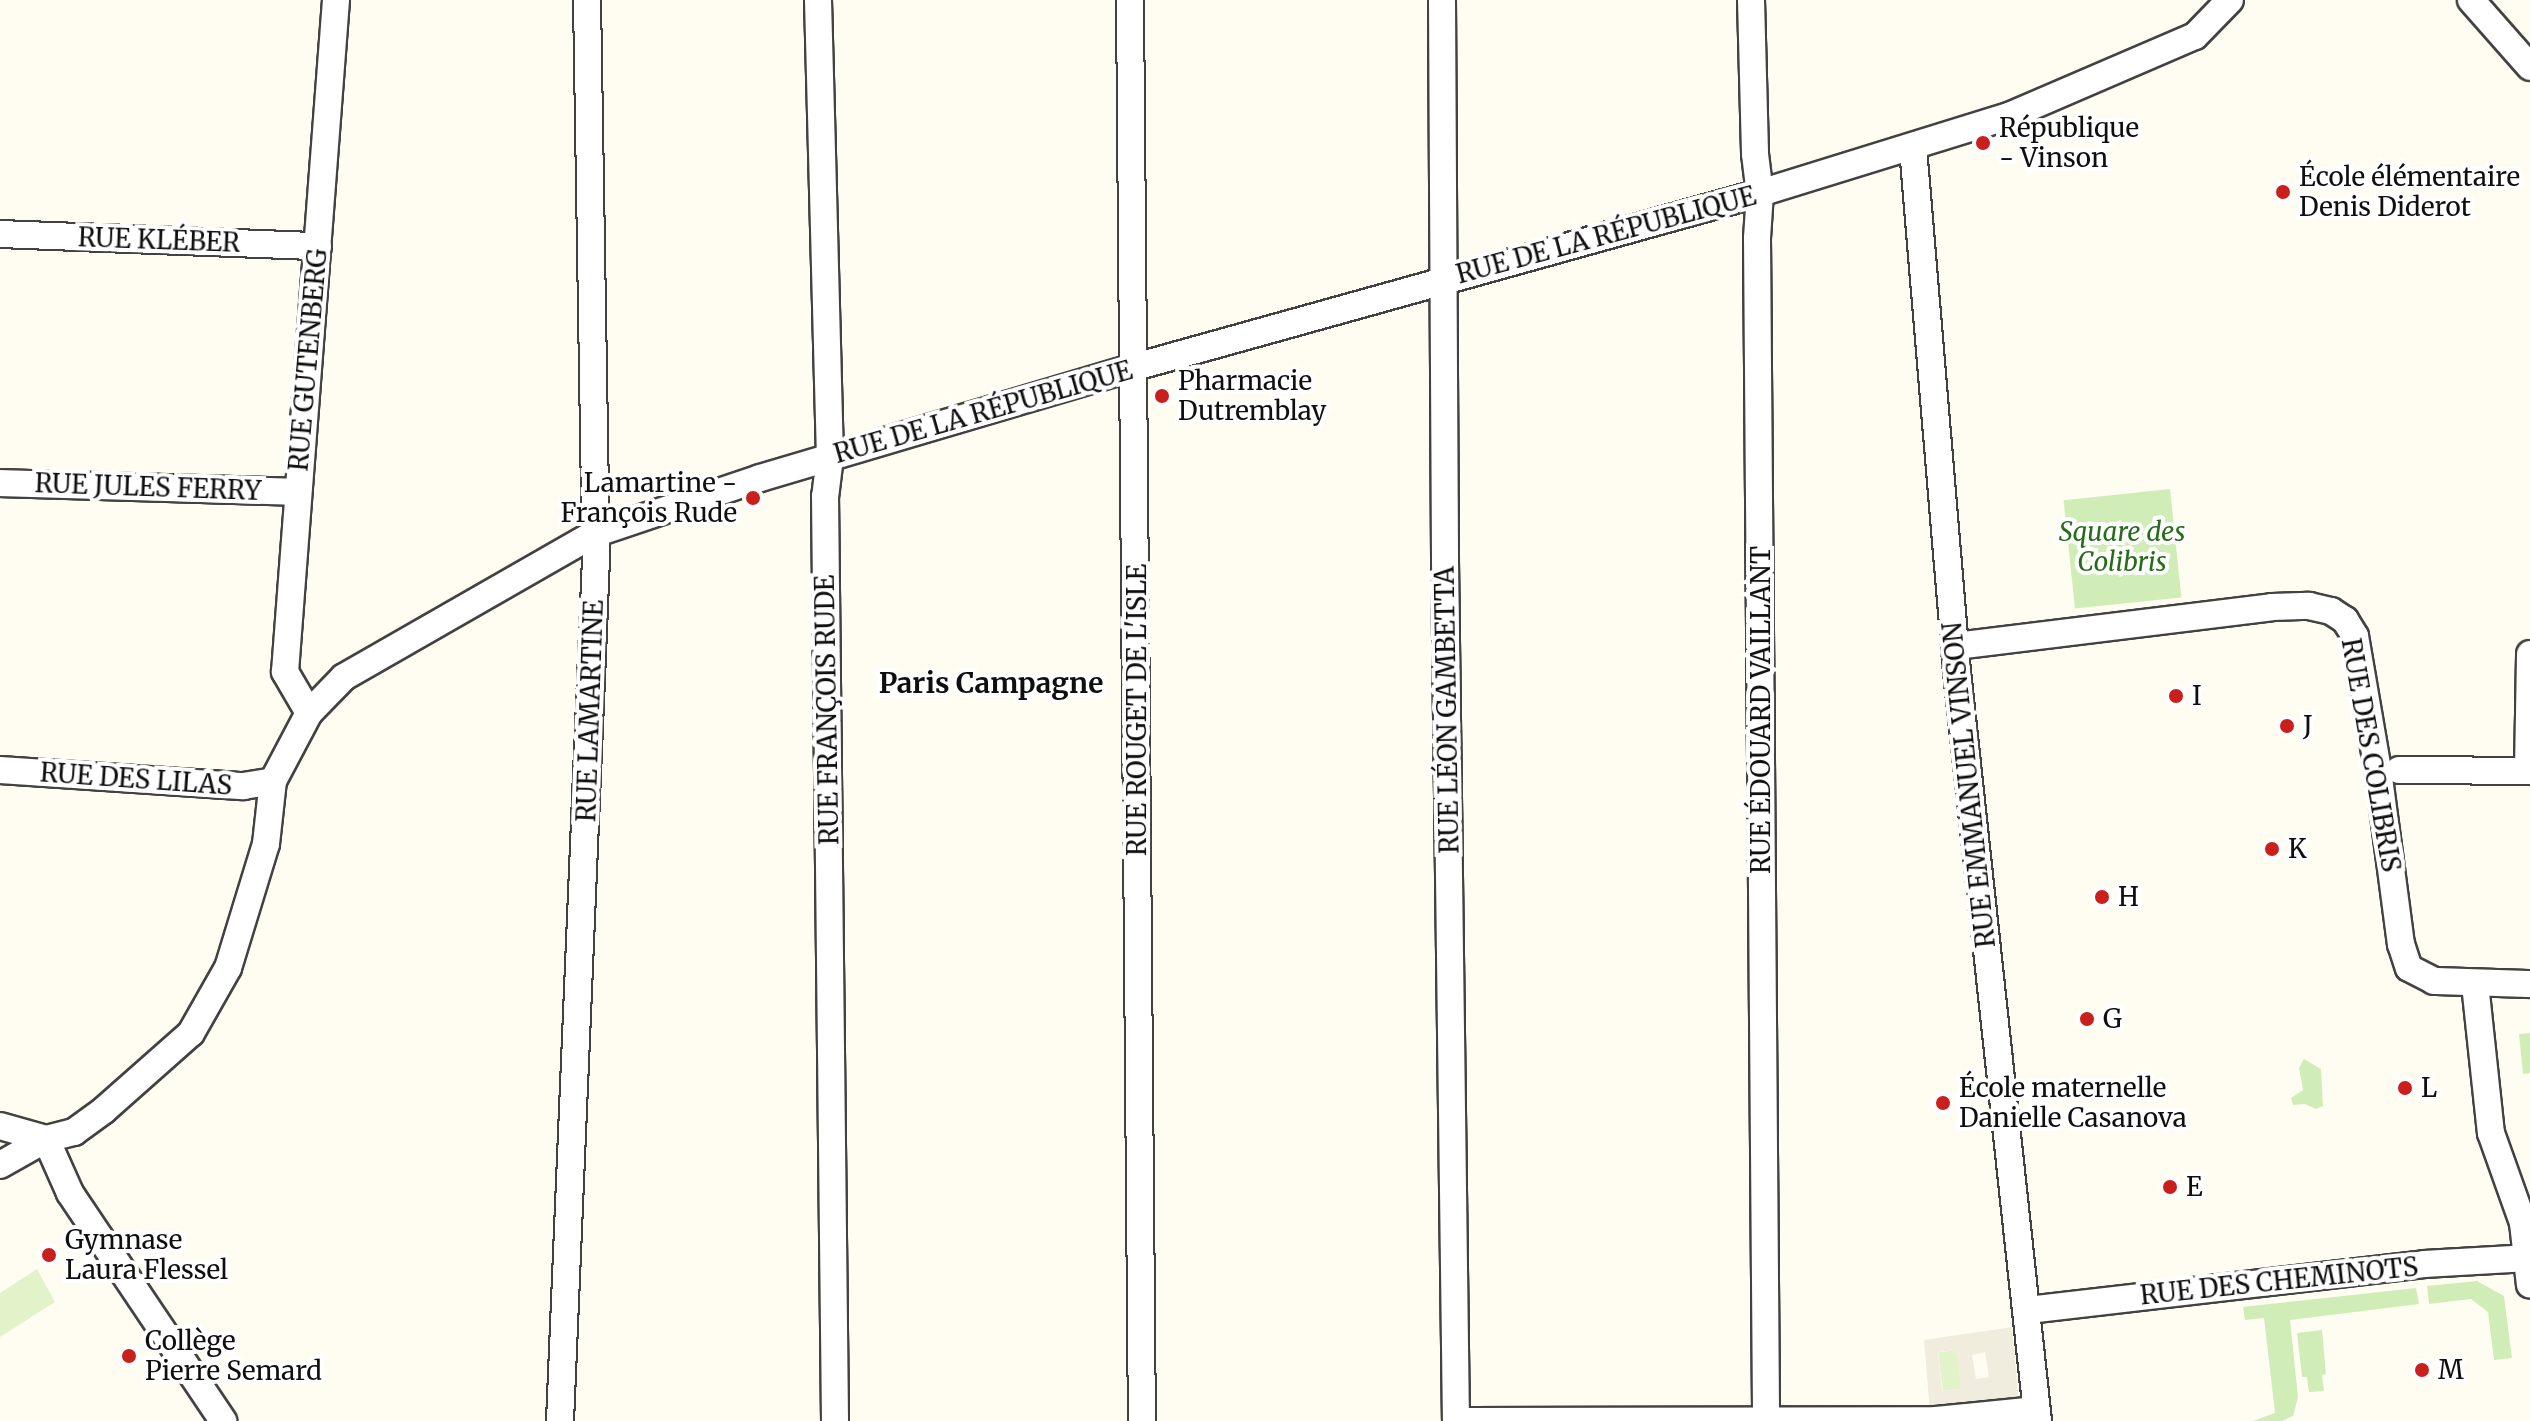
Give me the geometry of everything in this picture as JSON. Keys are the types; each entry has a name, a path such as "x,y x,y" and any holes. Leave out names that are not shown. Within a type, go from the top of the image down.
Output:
{"street":[{"name":"RUE GUTENBERG","path":"309,713 285,672 336,0"},
{"name":"RUE LAMARTINE","path":"560,1421 594,607 587,0"},
{"name":"RUE FRANÇOIS RUDE","path":"818,0 830,457 825,496 835,1421"},
{"name":"RUE ROUGET DE L'ISLE","path":"1130,0 1142,1421"},
{"name":"RUE LÉON GAMBETTA","path":"1442,0 1456,1421"},
{"name":"RUE ÉDOUARD VAILLANT","path":"1751,0 1755,154 1760,193 1757,238 1766,1420"},
{"name":"RUE DE LA RÉPUBLIQUE","path":"0,1165 46,1139 74,1132 104,1110 191,1033 228,968 266,844 273,781 309,713 344,677 372,658 594,534 830,457 1135,367 1913,148 2009,116 2195,36 2230,0"},
{"path":"2471,0 2530,67"},
{"name":"RUE EMMANUEL VINSON","path":"1913,148 1987,973 2038,1416"},
{"name":"RUE KLÉBER","path":"0,234 318,246"},
{"name":"RUE JULES FERRY","path":"0,483 297,492"},
{"name":"RUE DES COLIBRIS","path":"1956,646 2272,607 2309,606 2331,611 2345,620 2355,636 2378,770 2401,944 2409,968 2434,981 2530,984"},
{"path":"2399,770 2529,771 2530,654"},
{"name":"RUE DES LILAS","path":"0,770 243,786 273,781"},
{"path":"2475,984 2491,1133 2523,1223 2530,1285"},
{"path":"0,1126 46,1139 70,1193 223,1421"},
{"name":"RUE DES CHEMINOTS","path":"2028,1310 2424,1264 2528,1257"},
{"path":"1467,1421 1936,1420 2038,1416"}],"green space":[{"name":"Square des Colibris","path":"2170,489 2181,597 2075,609 2064,500"},
{"path":"2530,1033 2530,1073 2523,1074 2519,1034"},
{"path":"2304,1059 2321,1069 2323,1106 2316,1109 2305,1104 2293,1105 2291,1098 2303,1090 2299,1068"},
{"path":"37,1269 55,1302 0,1337 0,1293"},
{"path":"2477,1281 2504,1296 2512,1358 2494,1360 2488,1312 2471,1299 2429,1304 2427,1286"},
{"path":"2416,1288 2419,1304 2290,1320 2298,1397 2293,1416 2282,1421 2253,1421 2275,1413 2264,1318 2245,1320 2243,1307"},
{"path":"2322,1330 2326,1374 2322,1375 2324,1391 2309,1392 2307,1377 2302,1377 2297,1333"},
{"path":"1957,1350 1962,1389 1943,1391 1938,1352"}],"shaded area":[{"path":"2012,1327 2018,1393 2014,1402 1930,1413 1924,1340","holes":["1957,1350 1961,1389 1942,1391 1938,1352","1985,1352 1989,1377 1976,1379 1972,1355"]}],"place":[{"name":"République - Vinson","path":"1983,143"},
{"name":"École élémentaire Denis Diderot","path":"2283,192"},
{"name":"Pharmacie Dutremblay","path":"1162,396"},
{"name":"Lamartine - François Rude","path":"753,498"},
{"name":"I","path":"2176,696"},
{"name":"J","path":"2287,726"},
{"name":"K","path":"2272,849"},
{"name":"H","path":"2102,897"},
{"name":"G","path":"2087,1019"},
{"name":"L","path":"2405,1088"},
{"name":"École maternelle Danielle Casanova","path":"1943,1103"},
{"name":"E","path":"2170,1187"},
{"name":"Gymnase Laura Flessel","path":"49,1255"},
{"name":"Collège Pierre Semard","path":"129,1356"},
{"name":"M","path":"2422,1370"}],"district":[{"name":"Paris Campagne","path":"991,683"}]}
